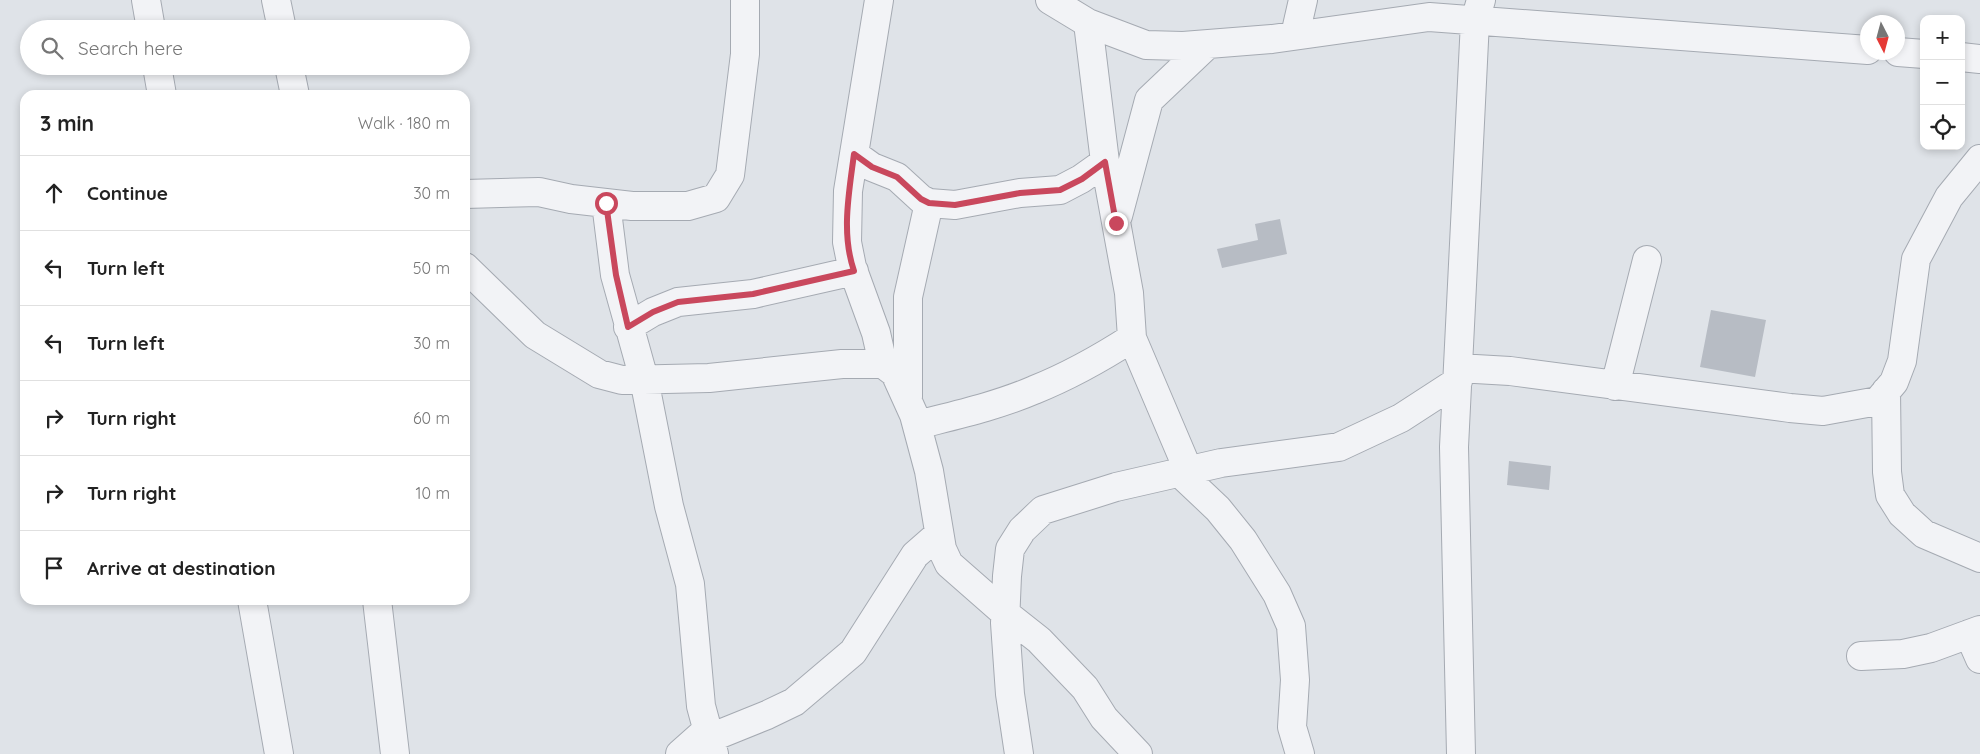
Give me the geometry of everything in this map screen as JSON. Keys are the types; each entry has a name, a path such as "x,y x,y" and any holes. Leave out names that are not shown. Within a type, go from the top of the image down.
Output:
{"street":[{"path":"146,0 149,20"},
{"path":"276,0 280,20"},
{"path":"470,194 539,192 571,199 632,206 688,206 716,198 730,174 745,54 745,0"},
{"path":"879,0 848,191 847,242 854,271 876,333 883,364"},
{"path":"1295,36 1302,0"},
{"path":"1056,2 1088,23 1146,45 1208,44 1295,36 1478,10 1860,49"},
{"path":"1461,754 1454,447 1478,10"},
{"path":"1088,23 1105,162 1129,293 1132,338 1185,473 1243,540 1277,594 1291,626 1295,680 1292,727 1300,754"},
{"path":"1116,223 1149,100 1208,44"},
{"path":"1905,53 1920,54"},
{"path":"159,75 161,90"},
{"path":"291,75 294,90"},
{"path":"854,154 872,167 897,177 921,199 929,203 955,205 1020,193 1060,190 1082,179 1105,162"},
{"path":"1019,754 1010,694 1006,614 1010,549 1022,530 1043,510 1116,487 1185,473 1221,463 1339,447 1401,418 1458,374 1510,371 1747,404 1823,411 1878,401 1894,382 1902,361 1916,259 1949,197 1980,159"},
{"path":"606,203 616,275 628,327 644,380 670,506 690,584 702,706 710,740"},
{"path":"913,413 908,297 929,203"},
{"path":"1615,386 1647,260"},
{"path":"628,327 653,312 678,302 753,294 854,271"},
{"path":"470,272 535,335 599,374 622,380 709,378 842,364 883,364 895,373 913,413 929,471 942,550 949,564 1006,614 1040,640 1085,688 1104,718 1138,754"},
{"path":"913,413 1002,402 1035,390 1090,364 1132,338"},
{"path":"1886,391 1887,472 1890,495 1902,514 1924,534 1980,558"},
{"path":"680,754 794,702 853,652 915,555 939,534"},
{"path":"253,605 280,754"},
{"path":"378,605 395,754"},
{"path":"1861,656 1903,654 1931,648 1974,632 1980,659"}],"building":[{"path":"1280,219 1287,254 1222,268 1217,249 1258,240 1255,224"},
{"path":"1711,310 1766,320 1755,377 1700,367"},
{"path":"1509,461 1551,466 1549,490 1507,485"}],"route":[{"path":"606,203 616,275 628,327 653,312 678,302 753,294 854,271 847,242 848,191 854,154 872,167 897,177 921,199 929,203 955,205 983,198 1060,190 1082,179 1105,162 1116,223"}]}
